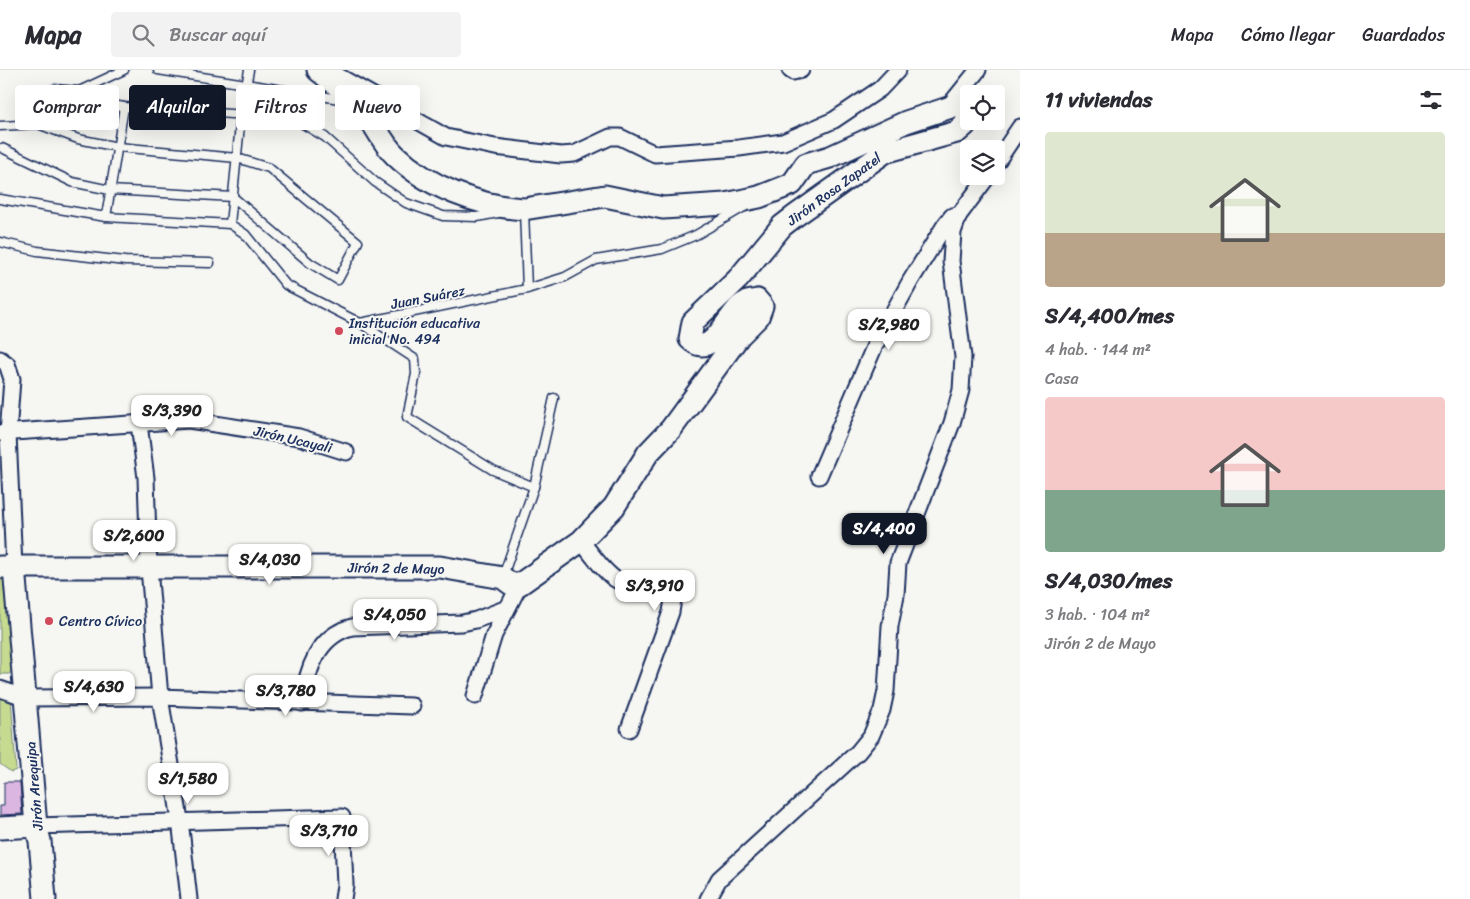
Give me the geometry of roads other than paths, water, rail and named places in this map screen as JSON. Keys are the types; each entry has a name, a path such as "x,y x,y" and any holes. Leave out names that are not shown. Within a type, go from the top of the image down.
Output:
{"street":[{"name":"Jirón Rosa Zapatel","path":"318,70 335,85"},
{"path":"326,70 446,137 495,147 561,155 574,154 610,137 620,137 655,154 739,148 783,142 834,120 880,88 898,70"},
{"path":"790,70 794,72 801,70"},
{"path":"949,106 971,76 978,70"},
{"name":"Jirón Rosa Zapatel","path":"377,130 394,154 413,169 444,188 468,198 519,209 605,196 663,208 726,204 759,197 792,184 806,164 830,157 906,122 949,106 957,105 965,108 968,116 965,125 957,132 885,152 795,216 782,226 738,279 693,322 690,339 695,344 702,346 710,343 745,303 757,300 762,306 758,316 740,336 671,429 648,454 614,506 581,541 511,581 506,608 494,635 476,696"},
{"path":"1005,150 1020,127"},
{"path":"708,899 719,879 865,744 882,710 886,691 890,626 896,596 898,563 952,424 961,390 963,357 950,248 959,215 981,185"},
{"path":"819,476 875,345 945,225 952,216 959,215"},
{"name":"Jirón Arequipa","path":"4,362 12,379 4,433 7,567 26,698 36,826 40,841 45,899"},
{"name":"Jirón Ucayali","path":"4,433 189,420 299,437 346,452"},
{"path":"139,424 146,478 150,568 160,697 180,820 189,899"},
{"path":"581,541 615,578 638,586 662,586 674,593 671,612 630,729"},
{"name":"Jirón 2 de Mayo","path":"7,567 440,567 511,581"},
{"path":"302,703 306,674 330,636 341,630 462,623 476,620 506,608"},
{"path":"0,689 26,698 160,697 412,706"},
{"path":"0,828 180,820 342,816 345,885 343,899"}],"lane":[{"path":"92,85 124,70"},
{"path":"158,70 335,99"},
{"path":"246,84 249,70"},
{"path":"119,106 236,115"},
{"path":"106,217 124,107"},
{"path":"0,126 15,125"},
{"path":"2,148 72,182 110,190 233,196 310,263 338,280 358,242 269,168 237,158 118,147 78,139 54,130"},
{"path":"230,224 240,130"},
{"path":"313,130 325,137 375,182 406,203 443,216 477,218 519,209 527,289"},
{"name":"Juan Suárez","path":"360,323 527,289 565,277 596,260 662,249 696,235 759,197"},
{"path":"0,199 106,217 230,224 246,234 286,285 360,323 416,359 416,374 407,417 493,470 534,487"},
{"path":"0,242 37,252 125,261 210,263"},
{"path":"511,581 554,398"}],"place":[{"name":"Institución educativa inicial No. 494","path":"339,331"},
{"name":"Centro Cívico","path":"49,621"}]}
